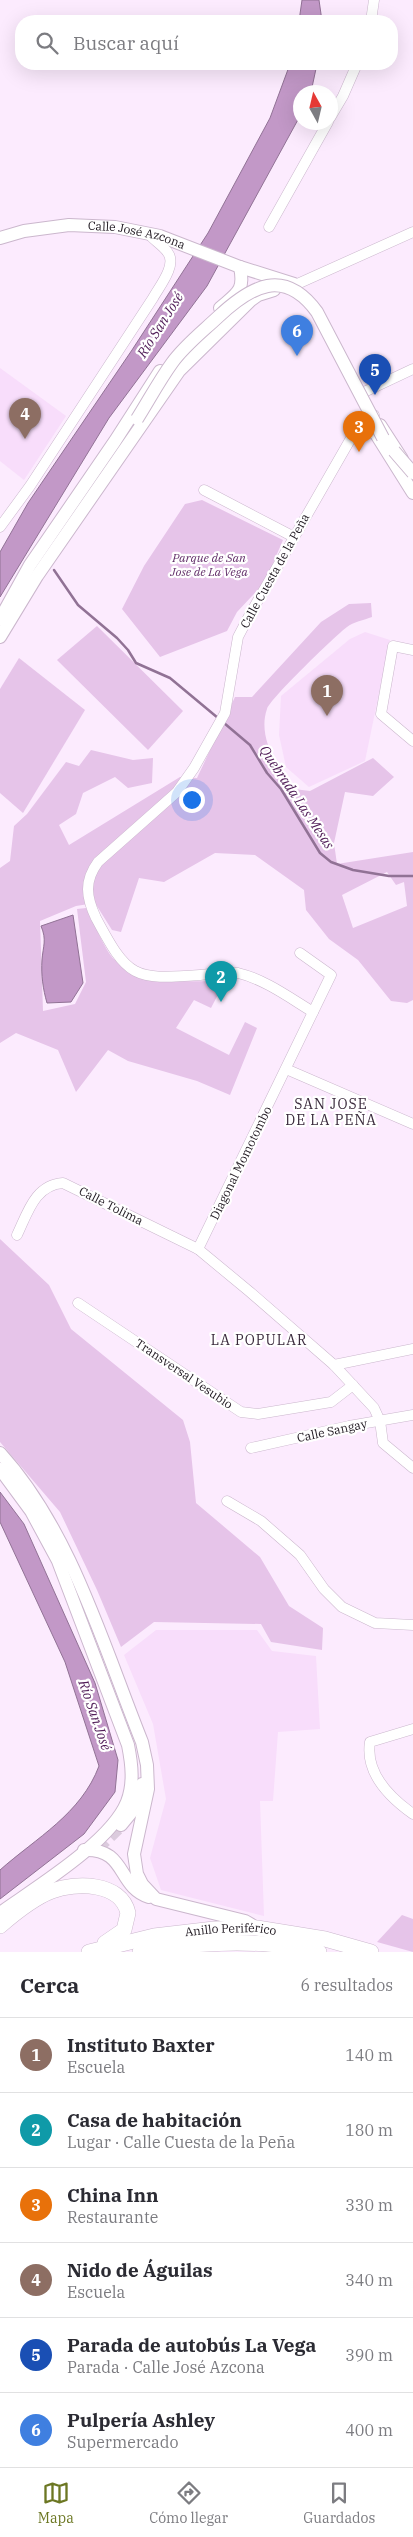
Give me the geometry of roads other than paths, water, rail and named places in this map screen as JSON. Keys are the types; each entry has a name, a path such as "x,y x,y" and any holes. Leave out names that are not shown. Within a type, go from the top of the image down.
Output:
{"highway":[{"path":"0,1926 42,1895 60,1889 95,1886 108,1890 125,1902 128,1913 124,1930 89,1952"},
{"name":"Anillo Periférico","path":"89,1952 154,1936 214,1929 257,1928 325,1939 371,1952"},
{"name":"Anillo Periférico","path":"140,1952 236,1942 319,1952"},
{"path":"228,1952 270,1945"}],"main road":[{"name":"Calle José Azcona","path":"0,238 24,230 69,225 115,227 154,234 268,277 311,296 319,306 362,393 370,416 413,477"},
{"path":"120,444 166,361 239,291 242,283 236,266"},
{"path":"0,638 37,576 172,363 209,325 250,290 280,285 302,296 317,312 382,438 413,487"},
{"name":"Calle José Azcona","path":"287,286 316,318 413,493"},
{"path":"0,618 30,565 178,370 251,300 267,292 287,286"},
{"path":"382,438 413,473"},
{"path":"0,1453 41,1507 69,1557 142,1742 147,1765 148,1789 134,1854 135,1864 142,1884 156,1899"},
{"path":"0,1469 31,1511 58,1562 128,1745 132,1766 127,1801 113,1826 42,1895"},
{"path":"118,1829 135,1808 141,1790 144,1770 142,1742"},
{"path":"0,1913 84,1855 99,1851 113,1858 132,1886 144,1895 245,1921 257,1928"}],"street":[{"path":"371,15 374,0"},
{"path":"338,104 354,70"},
{"path":"269,227 324,130"},
{"path":"287,286 413,232"},
{"path":"0,527 30,486 153,298 168,271 171,259 154,234"},
{"path":"362,393 413,369"},
{"name":"Calle Cuesta de la Peña","path":"313,1012 259,982 238,973 157,978 140,974 126,966 118,956 92,908 86,884 91,871 116,844 177,792 194,768 221,721 230,698 233,661 238,637 344,449 370,416"},
{"path":"204,490 294,537"},
{"path":"413,650 393,646 380,714 413,741"},
{"name":"Diagonal Momotombo","path":"198,1249 331,974 300,953"},
{"path":"286,1069 413,1124"},
{"name":"Calle Tolima","path":"17,1235 34,1202 44,1188 52,1184 64,1183 198,1249 334,1366 353,1385 374,1408 380,1422 383,1443 413,1468"},
{"name":"Transversal Vesubio","path":"78,1303 241,1412 258,1414 331,1402 353,1385"},
{"path":"334,1366 413,1349"},
{"name":"Calle Sangay","path":"251,1448 349,1426 412,1416"},
{"path":"227,1500 261,1521 300,1555 324,1589 342,1607 375,1623 413,1625"},
{"path":"413,1729 370,1742 368,1756 376,1776 413,1814"}],"water":[{"path":"302,0 319,0 321,15 300,15"},
{"name":"Río San José","path":"288,70 316,70 312,85 293,85 293,129 207,286 109,418 0,597 0,552 28,503 132,350 208,233 270,118"},
{"path":"73,915 83,983 71,1002 47,1003 42,977 44,939 41,926"},
{"name":"Río San José","path":"0,1492 24,1524 95,1683 118,1760 115,1792 84,1834 0,1899 0,1870 69,1812 91,1783 99,1766 65,1662 0,1522"}],"waterway":[{"name":"Quebrada Las Mesas","path":"54,570 78,605 117,638 136,663 170,678 218,718"},
{"name":"Quebrada Las Mesas","path":"224,723 250,745 267,773 281,789 320,853 331,862 353,870 389,876 413,876"}],"tunnel":[{"path":"97,1849 118,1829"}],"place":[{"name":"Pulpería Ashley","path":"297,356"},
{"name":"Parada de autobús La Vega","path":"375,395"},
{"name":"Nido de Águilas","path":"25,439"},
{"name":"China Inn","path":"359,452"},
{"name":"Instituto Baxter","path":"327,716"},
{"name":"Casa de habitación","path":"221,1002"}],"district":[{"name":"SAN JOSE DE LA PEÑA","path":"331,1112"},
{"name":"LA POPULAR","path":"259,1340"}],"park label":[{"name":"Parque de San Jose de La Vega","path":"209,565"}]}
